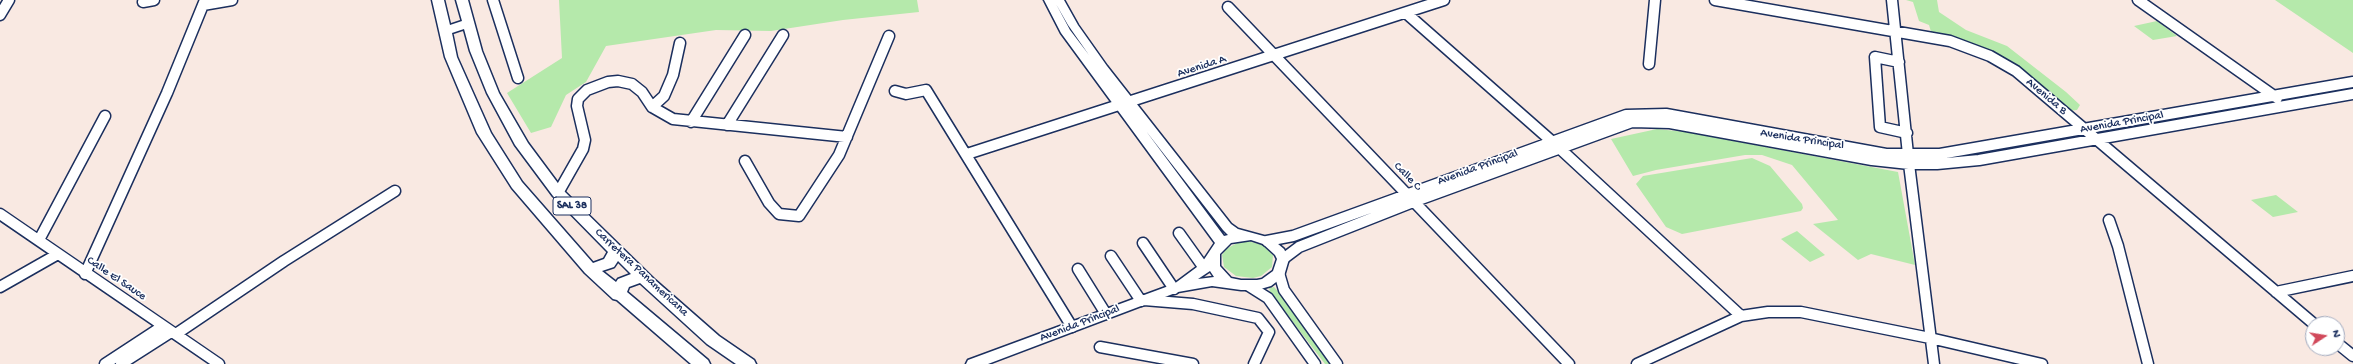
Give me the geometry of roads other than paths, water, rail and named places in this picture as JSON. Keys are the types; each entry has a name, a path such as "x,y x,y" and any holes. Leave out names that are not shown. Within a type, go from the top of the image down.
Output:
{"highway":[{"name":"SAL 38","path":"438,0 451,57 484,133 517,185 590,269 618,295 702,364"},
{"name":"Carretera Panamericana","path":"462,0 483,70 506,118 522,145 558,193 643,277 713,340 748,364"},
{"path":"445,31 467,20 466,0"},
{"path":"590,269 609,263 616,252"},
{"path":"618,295 623,283 643,277"}],"main road":[{"path":"1049,0 1065,30 1227,227 1234,233 1251,236 1267,241 1275,246 1283,259 1279,273 1266,283 1249,286 1234,284 1216,272 1212,260 1214,253 1222,243 1235,237 1251,236"},
{"path":"1059,0 1073,25 1125,104 1222,243"},
{"name":"Avenida Principal","path":"1172,290 1204,268 1214,253"},
{"name":"Avenida Principal","path":"979,363 1142,300 1172,290 1212,281 1234,284"}],"street":[{"path":"0,15 9,0"},
{"path":"143,2 154,0"},
{"path":"85,274 167,93 204,2 232,0"},
{"path":"493,0 518,78"},
{"name":"Avenida A","path":"967,154 1444,0"},
{"path":"1649,64 1655,0"},
{"name":"Avenida B","path":"1715,0 1950,42 1990,56 2016,71 2305,316"},
{"path":"1892,0 1909,160 1934,364"},
{"path":"2138,0 2287,105"},
{"name":"Calle C","path":"1228,7 1569,364"},
{"path":"1406,13 1555,144 1741,316"},
{"path":"727,125 783,34"},
{"path":"690,122 745,35"},
{"path":"745,161 769,203 779,214 797,217 829,173 847,137 889,36"},
{"path":"652,107 664,96 673,75 680,43"},
{"path":"1899,62 1875,57 1880,128 1907,133"},
{"path":"558,193 583,149 584,140 577,106 581,94 599,84 625,81 632,84 642,92 652,107 673,119 690,122 847,137"},
{"name":"Avenida Principal","path":"1909,160 2350,84"},
{"path":"894,91 906,94 926,90 967,154 1072,328"},
{"name":"Avenida Principal","path":"1283,259 1299,247 1555,144 1611,119 1637,113 1652,113 1909,160 1979,160 2340,95 2353,94"},
{"path":"39,240 105,116"},
{"name":"Avenida Principal","path":"1267,241 1293,236 1406,194 1555,144"},
{"path":"121,364 170,331 395,191"},
{"name":"Calle El Sauce","path":"0,214 39,240 85,274 219,364"},
{"path":"2109,220 2148,364"},
{"path":"1179,233 1204,268"},
{"path":"1143,243 1172,290 1192,304"},
{"path":"0,287 58,254"},
{"path":"1111,256 1142,300 1192,304 1258,318 1269,332 1254,364"},
{"path":"1078,269 1106,314"},
{"path":"1279,273 1284,290 1337,364"},
{"path":"2276,292 2353,276"},
{"path":"1249,286 1261,292 1268,298 1315,364"},
{"path":"1637,364 1741,316 1768,312 1801,312 1930,338 2042,364"},
{"path":"105,364 170,331"},
{"path":"1100,347 1193,364"},
{"path":"2345,350 2353,356"}]}
